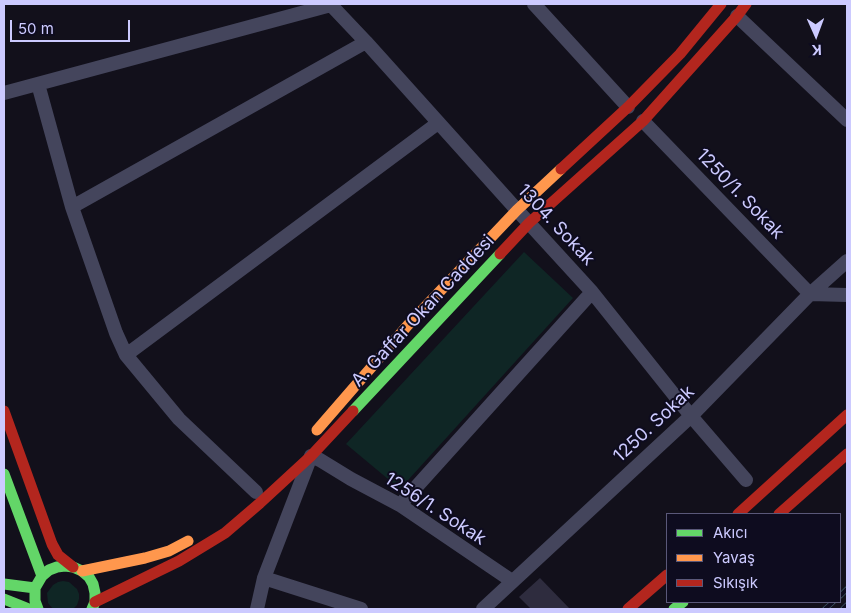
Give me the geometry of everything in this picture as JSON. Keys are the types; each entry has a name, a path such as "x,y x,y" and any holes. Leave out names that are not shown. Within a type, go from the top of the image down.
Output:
{"main road":[{"name":"A. Gaffar Okan Caddesi","path":"311,438 408,325 517,210 628,107 680,54 721,4"},
{"name":"A. Gaffar Okan Caddesi","path":"93,606 130,584 179,561 225,532 260,503 304,454 529,223 643,121 746,4"},
{"path":"4,411 52,544 58,556 78,569 93,584 95,594 93,606"},
{"path":"739,513 847,415"},
{"name":"A. Gaffar Okan Caddesi","path":"42,576 56,567 65,566 78,569 145,558 169,551 210,530 234,512 292,460 304,454"},
{"path":"779,513 847,454"},
{"path":"4,474 42,576 35,588 35,602 38,609"},
{"path":"628,609 666,577"},
{"path":"4,584 35,588"},
{"path":"4,599 29,609"}],"street":[{"path":"4,93 330,4"},
{"name":"1304. Sokak","path":"330,4 592,292 691,416 746,480"},
{"path":"537,5 628,107"},
{"path":"737,16 847,120"},
{"path":"72,207 366,42"},
{"path":"38,84 72,207 116,333 126,355 179,419 256,492"},
{"name":"1250/1. Sokak","path":"643,121 810,294"},
{"path":"126,355 438,123"},
{"name":"1250. Sokak","path":"483,609 691,416 810,294 847,261"},
{"path":"400,505 592,292"},
{"path":"810,294 847,295"},
{"path":"257,609 264,578 304,454"},
{"name":"1256/1. Sokak","path":"304,454 400,505 512,581"},
{"path":"264,578 361,609"}],"green space":[{"path":"524,252 573,298 400,489 346,444"},
{"path":"63,581 69,582 77,589 79,599 77,605 73,609 53,609 48,603 47,593 53,585"}],"building":[{"path":"540,578 570,609 531,609 519,597"}],"railway":[{"path":"841,595 847,589"},
{"path":"825,609 832,603"},
{"path":"843,609 847,605"}],"traffic: fast":[{"path":"353,411 500,254"},
{"path":"4,474 42,576"},
{"path":"38,609 35,601 35,588 42,576 49,570 65,566 82,571 89,577 95,593 95,602 92,609"},
{"path":"4,584 35,588"},
{"path":"4,599 29,609"},
{"path":"674,609 682,603"}],"traffic: slow":[{"path":"317,430 408,325 517,210 561,169"},
{"path":"82,571 145,558 169,551 188,541"}],"traffic: jam":[{"path":"561,169 628,107 680,54 721,4"},
{"path":"500,254 529,223 643,121 746,4"},
{"path":"4,411 52,544 58,555 73,567"},
{"path":"95,602 179,561 225,533 311,456 353,411"},
{"path":"739,513 847,415"},
{"path":"780,513 847,454"},
{"path":"628,609 666,576"}]}
